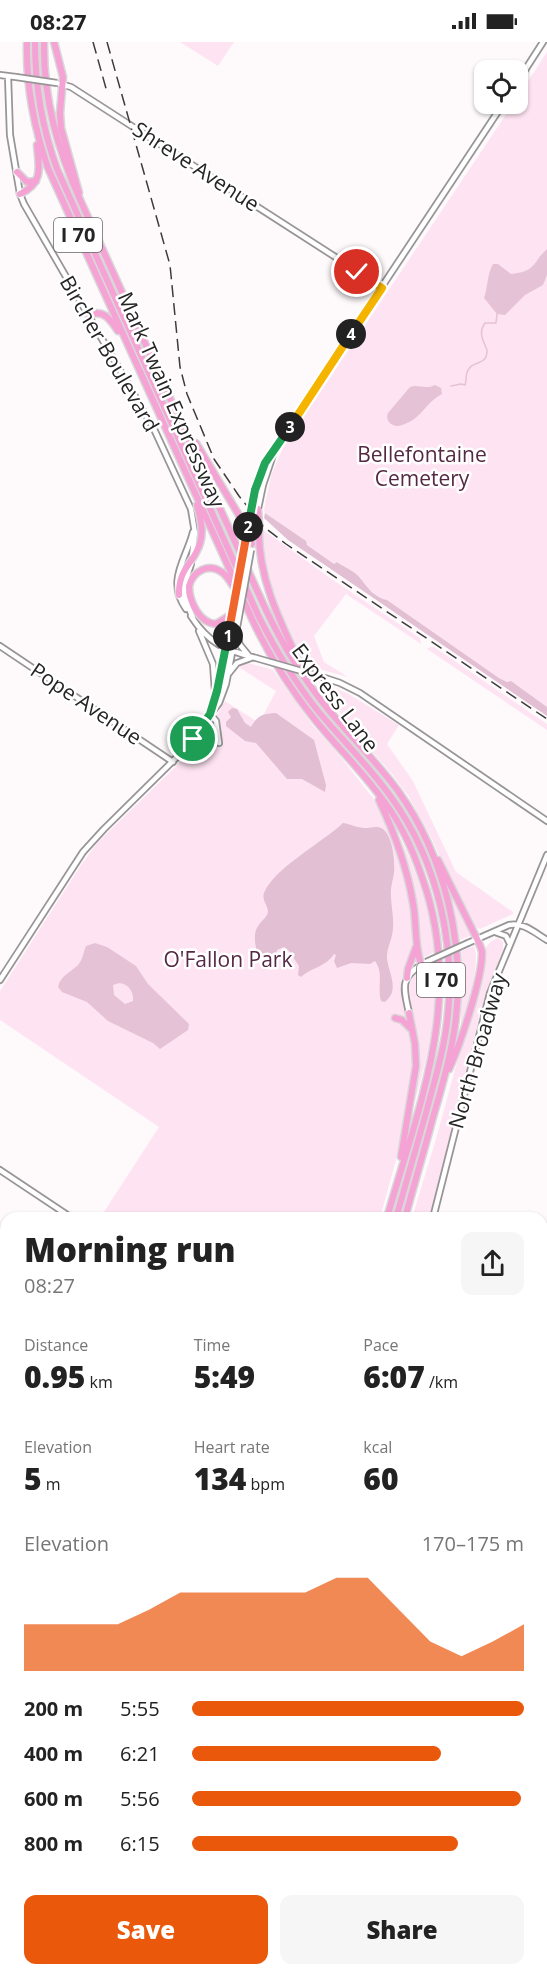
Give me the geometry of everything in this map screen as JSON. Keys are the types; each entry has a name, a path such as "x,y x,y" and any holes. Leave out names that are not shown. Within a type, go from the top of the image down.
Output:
{"highway":[{"name":"Mark Twain Expressway","path":"27,42 29,86 36,129 53,180 244,603 265,646 290,686 398,822 420,870 432,909 440,962 440,1002 435,1041 389,1212"},
{"name":"Express Lane","path":"36,42 39,104 48,144 57,169 258,615 306,695 400,809 424,857 437,895 449,961 449,1002 446,1029 435,1081 398,1212"},
{"name":"Mark Twain Expressway","path":"44,42 45,78 50,116 61,155 274,626 312,688 398,792 425,839 444,889 457,955 455,1023 443,1082 407,1212"},
{"path":"54,42 63,73 60,84 61,128 79,187 81,202"},
{"path":"20,194 30,189 36,181 39,166 36,129"},
{"path":"17,172 27,182 36,181"},
{"path":"88,315 99,313 106,315 125,339"},
{"path":"186,432 194,439 248,530 251,547"},
{"path":"179,595 181,576 198,549 202,533 195,492"},
{"path":"258,509 259,551 272,600 312,688"},
{"path":"232,612 216,624 205,621 200,616 189,592 190,581 196,573 209,568 220,571 244,603"},
{"path":"374,789 404,862 413,903 417,941 423,963"},
{"path":"425,839 448,879 482,951 457,1053 443,1082"},
{"path":"406,978 417,941"},
{"path":"398,1182 415,1079 416,1054 409,1013"},
{"path":"395,1018 402,1020 413,1030"}],"main road":[{"path":"528,65 543,42"},
{"name":"Shreve Avenue","path":"0,75 60,84 127,122 382,288"},
{"name":"Bircher Boulevard","path":"8,76 8,117 20,194 61,270 154,429 188,501 195,527 192,559 183,591 193,618"},
{"path":"210,714 225,649 252,503 265,463 496,114"},
{"path":"258,509 274,450"},
{"path":"0,980 83,852 173,762 219,703 228,675 257,524"},
{"path":"179,595 178,574 195,527"},
{"name":"Bircher Boulevard","path":"179,595 197,626 211,641 225,649"},
{"path":"197,626 213,664 214,699"},
{"path":"236,633 240,645 252,657"},
{"name":"Pope Avenue","path":"0,646 173,762"},
{"path":"225,649 319,676 360,693 547,821"},
{"path":"228,675 237,663 252,657"},
{"path":"193,739 206,736 219,743 216,721 210,714"},
{"name":"North Broadway","path":"435,1212 490,993 547,855"},
{"path":"409,1013 404,990 406,978 423,963 509,925 518,924 547,940"},
{"path":"495,932 506,936 510,945"},
{"path":"0,1170 63,1212"}],"green space":[{"path":"180,42 234,42 218,66"},
{"name":"Bellefontaine Cemetery","path":"547,52 547,707 511,681 507,682 499,678 387,600 381,599 363,584 361,578 337,562 334,564 264,510 271,475 283,448 506,114 528,114 528,81"},
{"path":"262,529 420,638 421,644 346,594 314,636 324,662 348,677 304,665 281,617 268,581 261,545"},
{"path":"434,647 547,724 547,730 427,649"},
{"name":"O'Fallon Park","path":"245,662 273,670 314,727 373,798 385,817 405,871 414,918 414,945 401,981 411,1039 413,1074 402,1138 382,1212 104,1212 159,1127 0,1020 0,991 98,842 199,744 225,701 259,723 276,691 237,666"},
{"path":"325,685 347,693 399,725 387,744 413,781 456,872 513,914 480,929 474,926 465,913 430,835 409,797 321,688"},
{"path":"393,824 415,870 433,935 435,952 424,957 421,954 418,924"},
{"path":"448,883 471,931 470,936 460,940"},
{"path":"498,938 503,942 503,949 480,1013 431,1212 414,1212 484,964 486,948 490,942"},
{"path":"474,946 475,973 461,1028 461,951"},
{"path":"422,969 436,976 434,1014 423,1070 408,1125 419,1064 409,987 413,976"}],"shaded area":[{"path":"547,249 547,275 543,285 525,295 505,315 497,314 484,298 493,264 498,264 511,274 519,273 530,269"},
{"path":"435,385 441,388 442,394 417,416 406,424 398,426 389,422 388,413 410,387"},
{"path":"265,513 306,541 307,545 334,564 337,562 356,574 376,595 387,600 499,678 507,682 511,681 547,707 547,716 288,540 264,518"},
{"path":"232,708 237,709 245,723 251,727 261,716 276,713 314,740 326,785 325,792 302,779 287,779 256,743 245,741 226,726 226,722 231,717 228,712"},
{"path":"343,823 362,828 383,829 393,849 394,873 391,893 393,928 387,959 393,987 385,1002 381,1001 380,975 375,961 370,964 351,963 337,968 334,954 327,962 301,977 298,975 299,966 284,947 277,950 275,960 266,970 264,970 256,948 256,931 268,912 263,896 269,884 288,865"},
{"path":"95,943 107,947 136,966 148,984 189,1024 188,1030 160,1049 153,1043 108,1021 87,1002 62,992 58,987 59,983 80,963 86,946","holes":["119,983 130,989 133,1001 125,1004 114,995 113,985"]}],"waterway":[{"path":"451,386 465,385 468,370 485,359 487,350 482,330 485,323 496,323 497,314"}],"railway":[{"path":"93,42 107,92"},
{"path":"107,42 170,265 180,367 187,394 214,459 264,527 547,719"}],"route":[{"path":"193,739 210,714 217,691 252,503 265,463 382,288 357,272"}]}
